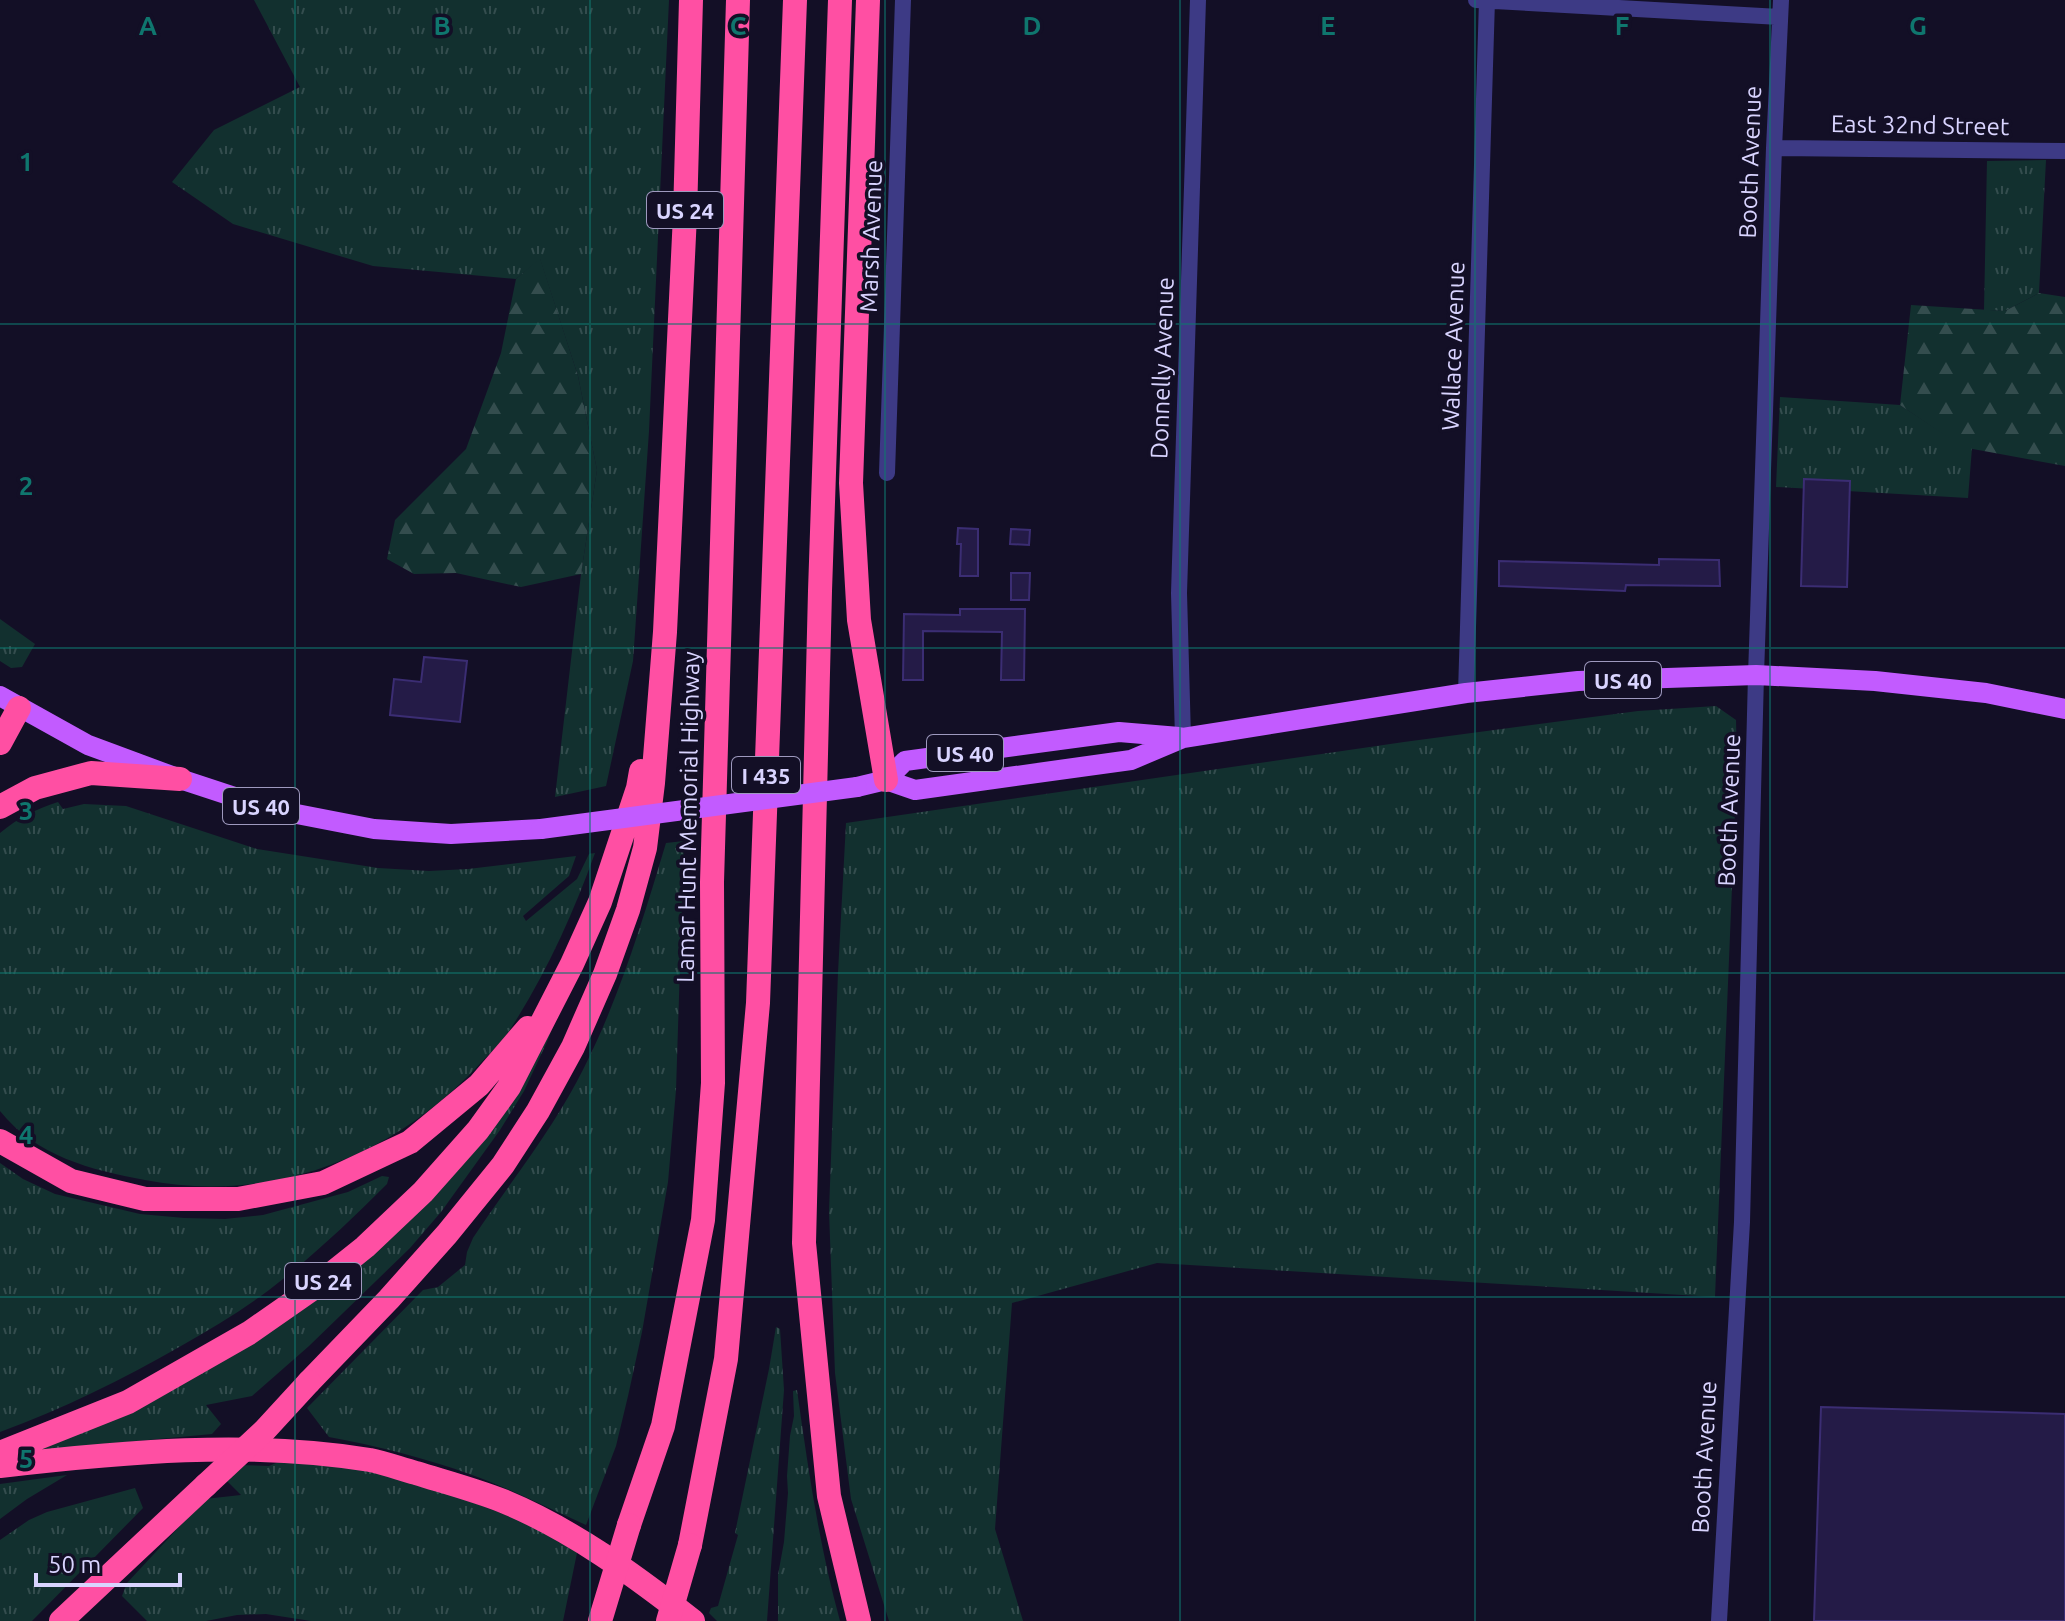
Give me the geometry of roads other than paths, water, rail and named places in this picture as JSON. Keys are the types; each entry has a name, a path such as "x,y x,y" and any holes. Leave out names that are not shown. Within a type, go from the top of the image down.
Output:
{"highway":[{"name":"US 24","path":"0,1453 128,1402 249,1333 365,1247 423,1192 478,1130 509,1087 572,964 600,902 638,788 665,632 685,215 691,0"},
{"name":"Lamar Hunt Memorial Highway","path":"600,1621 663,1426 703,1220 713,1083 712,882 738,0"},
{"name":"I 435","path":"668,1621 690,1545 726,1359 758,1003 795,0"},
{"path":"840,0 820,575 804,1243 829,1496 859,1621"},
{"path":"868,0 851,483 859,620 886,780"},
{"path":"61,1621 264,1431 399,1288 503,1165 538,1111 573,1047 605,974 628,910 645,848 665,632"},
{"path":"0,743 9,702"},
{"path":"0,807 35,788 91,773 180,779"},
{"path":"0,1141 71,1181 145,1199 238,1199 323,1183 410,1142 479,1085 553,999"},
{"path":"0,1466 133,1453 215,1450 299,1451 373,1461 504,1502 560,1530 638,1579 693,1621"}],"main road":[{"name":"US 40","path":"886,780 915,790 1131,760 1183,738 1466,693 1578,681 1756,675 1875,681 1986,693 2065,709"},
{"name":"US 40","path":"9,702 88,745 271,809 374,829 451,834 541,829 857,787 886,780 905,761 1119,732 1183,738"}],"street":[{"name":"Marsh Avenue","path":"887,473 903,0"},
{"name":"Donnelly Avenue","path":"1183,738 1179,593 1198,0"},
{"path":"1476,0 1780,8"},
{"name":"Wallace Avenue","path":"1466,693 1487,0"},
{"name":"Booth Avenue","path":"1719,1621 1742,1222 1756,675 1780,8"},
{"name":"East 32nd Street","path":"1774,148 2065,151"}]}
